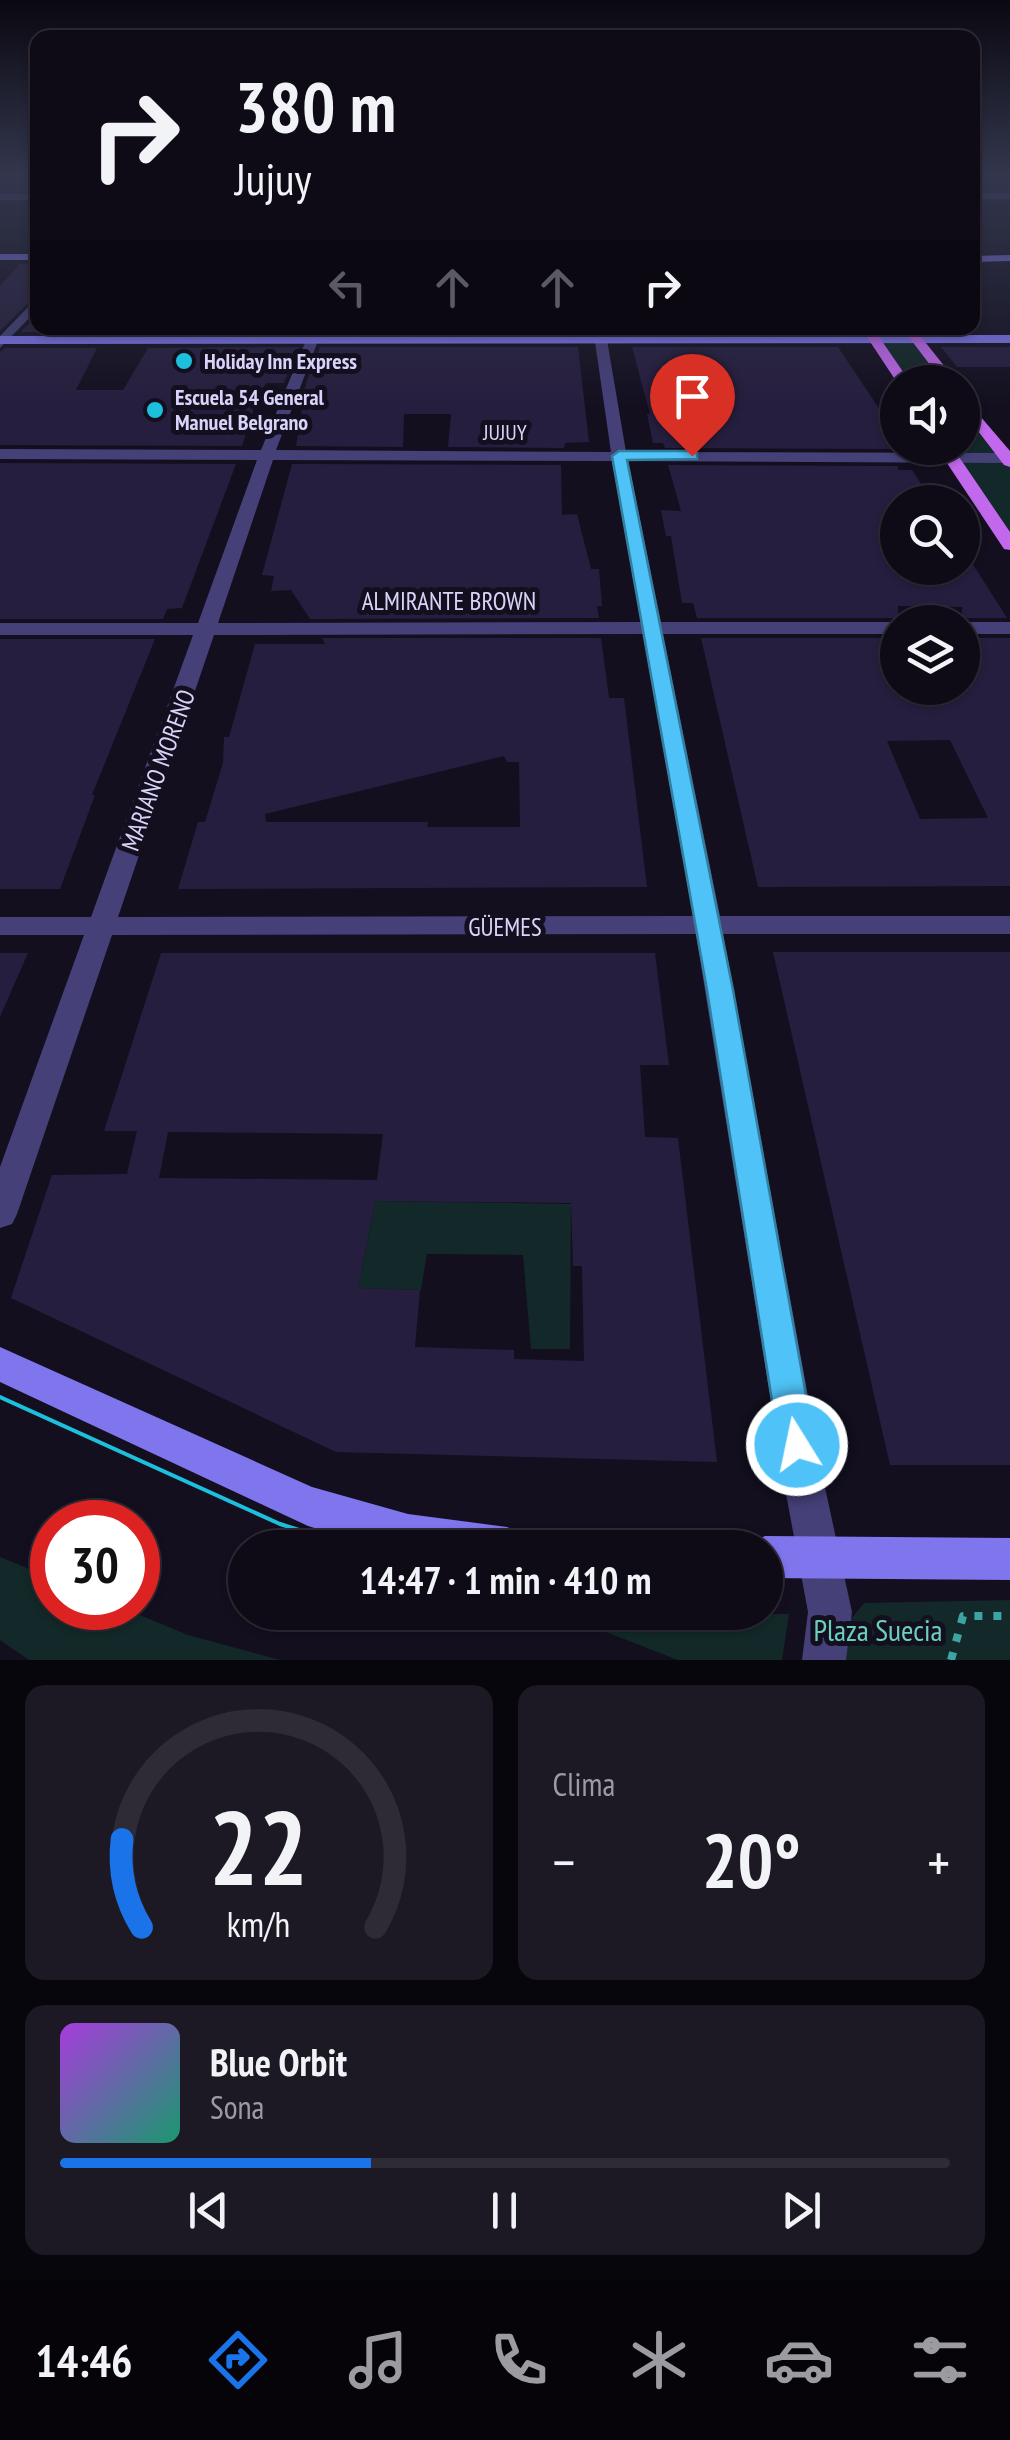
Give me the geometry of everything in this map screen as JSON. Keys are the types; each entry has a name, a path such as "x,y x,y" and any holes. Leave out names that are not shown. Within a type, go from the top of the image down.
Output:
{"main road":[{"path":"0,257 30,257"},
{"path":"980,258 1010,258"},
{"path":"1,341 270,335"},
{"path":"872,335 892,365"},
{"path":"914,335 937,365"},
{"path":"929,335 1010,340"},
{"path":"980,422 1009,459"},
{"path":"957,465 1010,545"},
{"path":"0,1364 308,1506 391,1530"},
{"path":"783,1557 1010,1558"}],"street":[{"path":"1,341 30,310"},
{"name":"MARIANO MORENO","path":"0,1214 267,454 315,335"},
{"path":"600,335 830,1612 824,1660"},
{"name":"JUJUY","path":"0,454 880,453"},
{"name":"JUJUY","path":"980,456 1009,459"},
{"name":"ALMIRANTE BROWN","path":"0,630 880,628"},
{"path":"980,628 1010,628"},
{"name":"GÜEMES","path":"0,926 1010,925"}],"path":[{"path":"951,1660 964,1616 1010,1616"}],"green space":[{"path":"872,335 913,335 937,365 892,365"},
{"path":"980,422 1010,462 1010,545 980,500 980,485 970,485 956,465 980,465"},
{"path":"375,1201 571,1204 570,1349 531,1349 523,1255 427,1254 421,1290 358,1288"},
{"path":"0,1557 30,1569 30,1630 160,1630 160,1623 280,1660 29,1660 0,1640"},
{"name":"Plaza Suecia","path":"1010,1600 1010,1660 846,1660 847,1624 864,1603"},
{"path":"783,1614 789,1614 782,1660 678,1660 601,1630 783,1630"}],"building":[{"path":"20,264 30,264 30,301 0,331 0,286"},
{"path":"299,347 284,383 266,383 242,446 0,445 0,352 5,348 97,348 76,390 123,390 148,348"},
{"path":"320,347 578,347 589,442 565,443 564,448 448,447 451,414 404,414 403,447 296,446 306,383"},
{"path":"632,347 838,347 880,410 880,449 665,448 663,443 653,443 650,414"},
{"path":"941,347 1010,347 1010,367 955,365"},
{"path":"0,463 236,464 182,608 167,609 163,619 0,619"},
{"path":"292,464 561,465 562,515 577,514 591,569 599,569 599,618 310,619 291,590 271,591 274,576 262,575"},
{"path":"668,465 898,466 898,470 912,470 922,485 880,485 880,585 980,585 980,575 1007,618 980,618 980,605 880,605 880,618 697,618 693,603 682,603 671,536 666,536 661,510 681,511"},
{"path":"322,638 601,638 609,698 624,698 647,887 178,889 198,822 205,822 223,763 224,737 229,737 255,644 325,644","holes":["504,756 507,762 519,762 520,827 427,827 428,822 266,822 265,814"]},
{"path":"701,638 880,638 880,705 980,705 980,638 1010,638 1010,886 758,887","holes":["950,740 988,818 920,819 887,741"]},
{"path":"0,639 155,639 92,795 60,889 0,889"},
{"path":"773,952 1010,952 1010,1465 890,1465"},
{"path":"0,953 28,953 0,1017"},
{"path":"161,953 655,953 669,1065 640,1065 645,1137 678,1138 717,1462 336,1452 11,1298 52,1175 127,1174 137,1131 104,1131","holes":["168,1132 383,1134 377,1180 159,1178","375,1201 571,1203 573,1266 582,1266 584,1361 514,1359 514,1350 415,1347 420,1290 358,1288"]}],"tram line":[{"path":"0,1397 299,1530"}],"place":[{"name":"Holiday Inn Express","path":"184,361"},
{"name":"Escuela 54 General Manuel Belgrano","path":"155,410"}],"route":[{"path":"692,456 619,456 720,990 797,1445"}]}
